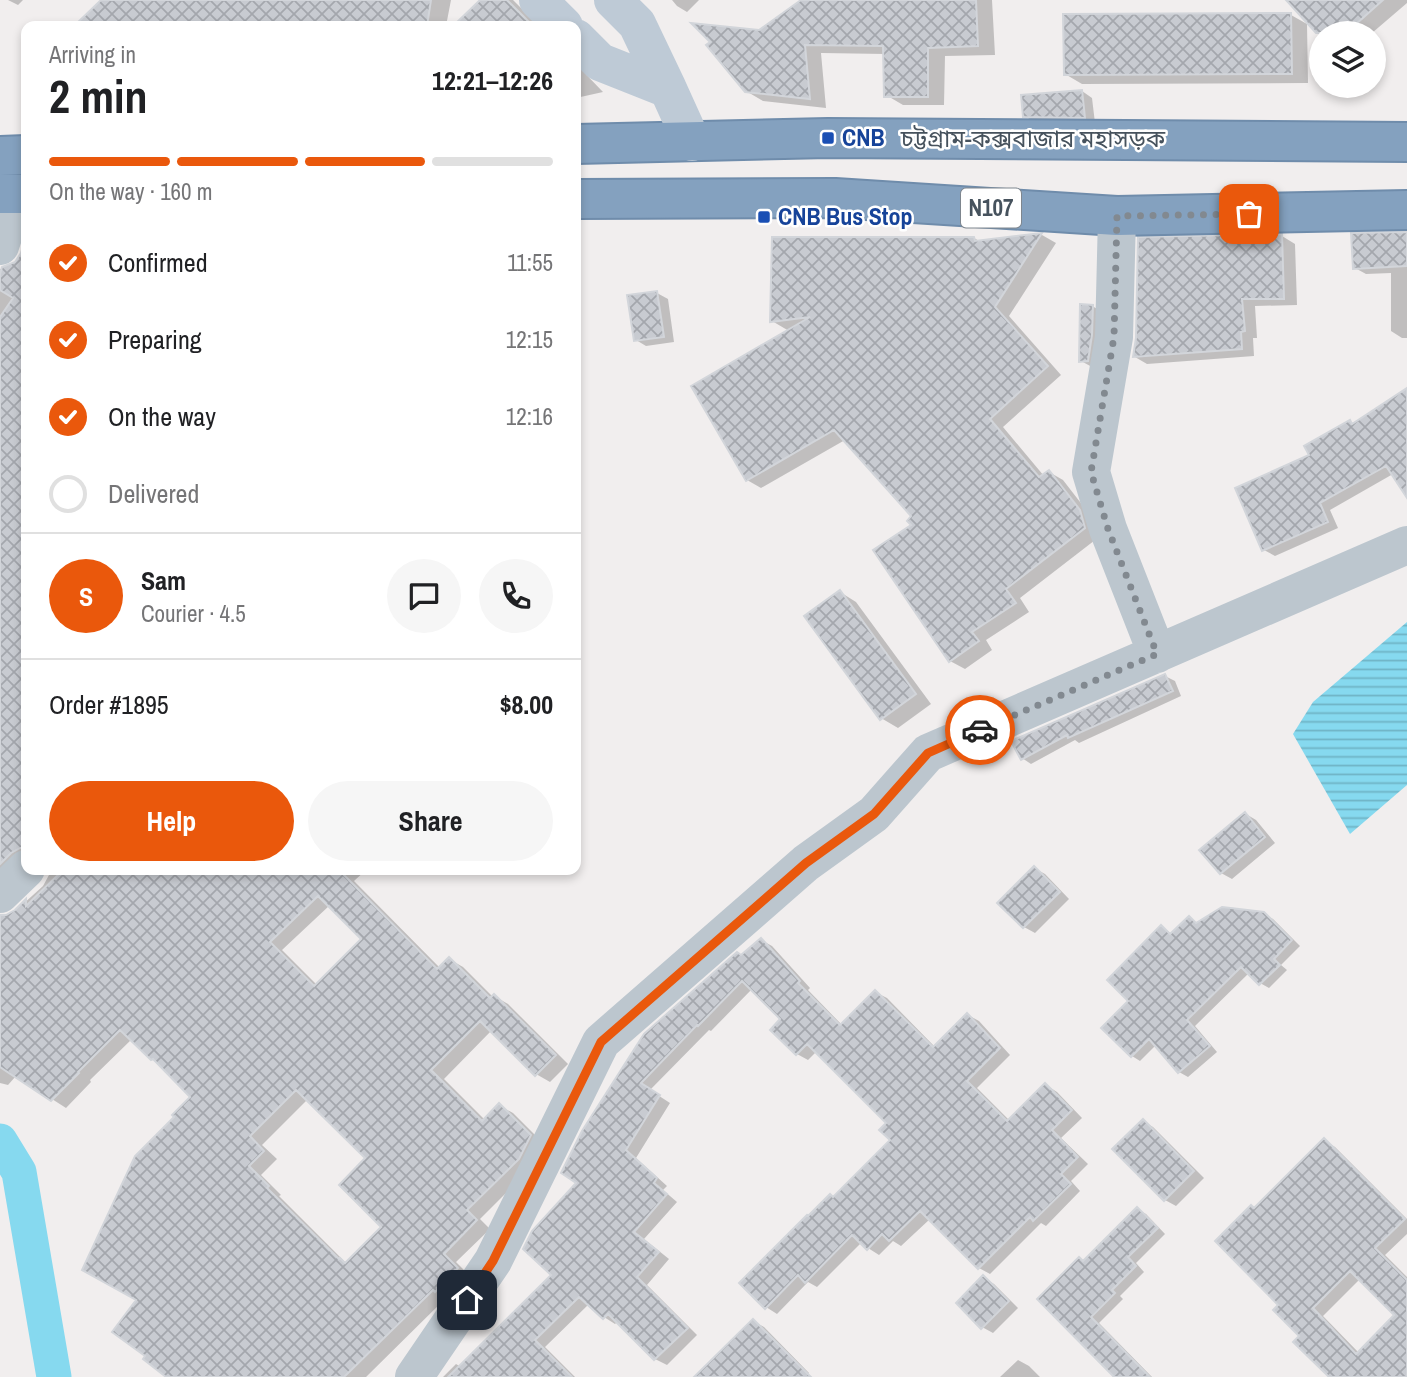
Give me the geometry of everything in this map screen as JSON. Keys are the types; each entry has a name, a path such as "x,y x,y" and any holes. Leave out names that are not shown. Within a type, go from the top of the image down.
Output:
{"highway":[{"name":"চট্টগ্রাম-কক্সবাজার মহাসড়ক","path":"581,144 828,138 1407,142"},
{"path":"0,156 21,155"},
{"name":"N107","path":"581,199 835,198 1117,216 1407,210"}],"street":[{"path":"538,0 559,21"},
{"path":"613,0 637,24 692,142"},
{"path":"581,43 600,62 668,89"},
{"path":"0,246 14,194"},
{"path":"1117,216 1114,337 1091,472 1108,529 1157,654"},
{"path":"414,1377 493,1261 601,1042 806,863 874,814 928,753 1407,545"},
{"path":"0,894 21,874"}],"water":[{"path":"1407,622 1407,785 1350,834 1293,734 1313,702"}],"building":[{"path":"101,0 431,0 428,21 79,21"},
{"path":"480,0 507,0 528,21 458,21"},
{"path":"801,0 976,0 978,46 928,48 928,97 884,97 883,46 805,45 810,99 745,92 706,45 710,42 691,23 759,30"},
{"path":"1286,0 1383,0 1359,21 1309,21 1309,25"},
{"path":"1291,13 1292,74 1064,75 1063,14"},
{"path":"1082,90 1085,118 1023,117 1021,95"},
{"path":"1407,232 1407,266 1353,269 1351,233"},
{"path":"1042,233 995,307 1048,366 990,419 1039,477 1049,470 1080,510 1085,528 1006,589 1016,603 972,632 979,641 949,662 873,550 911,525 907,521 911,516 834,430 746,481 691,386 810,317 770,322 772,237 974,237 975,241"},
{"path":"1282,234 1284,299 1242,299 1245,331 1241,332 1242,349 1133,357 1136,338 1138,237"},
{"path":"21,253 21,848 0,864 0,317 13,298 0,290 0,274 2,267 15,262"},
{"path":"657,291 664,337 634,341 627,295"},
{"path":"1080,304 1093,305 1088,361 1079,362"},
{"path":"1407,388 1407,498 1386,466 1320,503 1328,522 1262,551 1235,488 1309,455 1304,446 1350,420 1352,424"},
{"path":"840,590 916,694 880,720 804,616"},
{"path":"1165,674 1173,691 1068,738 1067,735 1021,760 1011,741"},
{"path":"1245,812 1265,837 1220,874 1199,850"},
{"path":"1034,866 1060,892 1023,928 997,903"},
{"path":"58,875 344,875 437,969 449,957 490,998 494,994 556,1055 535,1076 480,1021 431,1070 482,1121 499,1103 531,1135 519,1159 467,1210 477,1220 444,1254 458,1268 344,1377 166,1377 143,1359 145,1356 112,1332 136,1300 82,1270 135,1156 190,1097 120,1030 51,1101 0,1067 0,915 15,910 26,899 26,906","holes":["318,896 361,939 314,986 270,942","296,1090 365,1158 339,1185 381,1227 345,1263 267,1188 269,1186 249,1166 264,1151 250,1136"]},
{"path":"1222,907 1264,912 1292,940 1274,959 1280,965 1259,985 1241,967 1187,1020 1210,1046 1178,1073 1149,1039 1131,1057 1101,1028 1128,1001 1107,980 1161,925 1170,934 1189,916 1196,923"},
{"path":"761,938 800,981 798,983 840,1025 875,990 933,1047 967,1013 1000,1048 967,1081 1007,1121 1045,1083 1072,1110 1052,1130 1078,1157 1061,1174 1071,1184 1033,1221 1030,1217 978,1269 920,1211 889,1241 882,1234 867,1250 852,1235 805,1283 798,1275 765,1309 739,1283 807,1215 830,1194 833,1197 890,1140 879,1130 886,1123 807,1044 796,1055 770,1030 780,1019 742,981 641,1083 660,1095 626,1150 657,1178 654,1183 667,1194 634,1232 659,1252 637,1277 688,1328 654,1360 608,1314 603,1319 579,1297 535,1340 572,1377 448,1377 551,1275 523,1249 532,1231 576,1183 561,1173 582,1131 644,1034 737,952 741,955"},
{"path":"1143,1119 1194,1171 1164,1201 1112,1149"},
{"path":"1324,1138 1405,1219 1375,1248 1407,1280 1407,1377 1329,1377 1293,1342 1299,1336 1273,1310 1278,1305 1215,1241 1251,1205 1254,1208","holes":["1350,1271 1394,1315 1356,1354 1313,1308"]},
{"path":"1137,1207 1158,1228 1128,1257 1136,1266 1112,1290 1115,1293 1091,1317 1150,1377 1114,1377 1037,1299 1079,1257 1083,1261"},
{"path":"983,1275 1009,1301 981,1329 956,1303"},
{"path":"753,1319 811,1377 694,1377"}],"waterway":[{"path":"0,1141 19,1172 54,1377"}],"way so far":[{"path":"980,730 1157,654 1108,529 1091,472 1114,337 1117,216 1249,214"}],"place":[{"name":"CNB","path":"828,138"},
{"name":"CNB Bus Stop","path":"764,217"}],"route":[{"path":"467,1300 493,1261 601,1042 806,863 874,814 928,753 980,730"}]}
